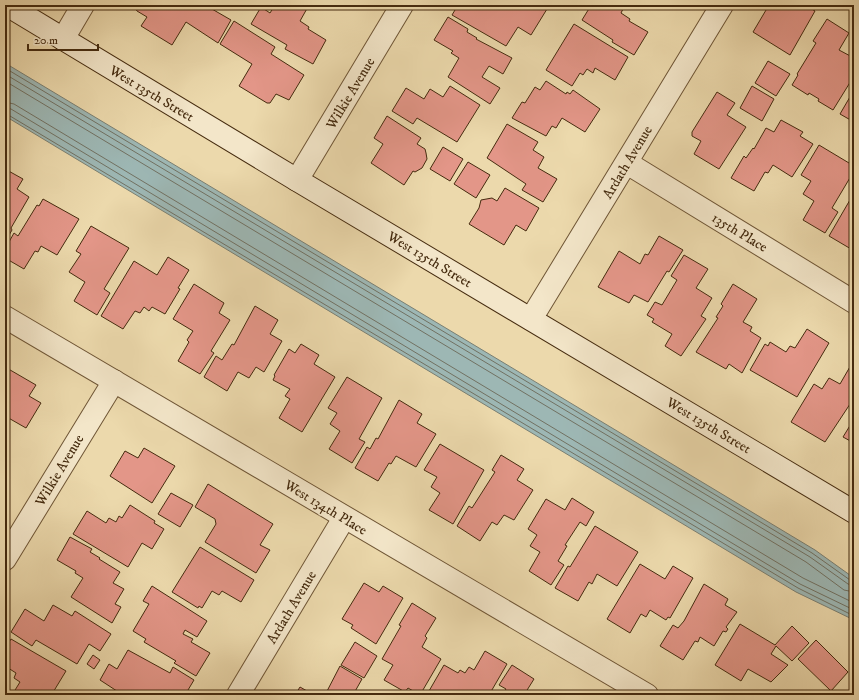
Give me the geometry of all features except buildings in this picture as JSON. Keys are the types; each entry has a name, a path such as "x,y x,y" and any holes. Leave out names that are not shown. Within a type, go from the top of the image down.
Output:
{"street":[{"name":"West 135th Street","path":"7,5 297,180 531,318 854,512"},
{"path":"63,38 83,5"},
{"name":"Wilkie Avenue","path":"297,180 402,5"},
{"name":"Ardath Avenue","path":"531,318 627,163 722,5"},
{"name":"135th Place","path":"627,163 854,302"},
{"name":"West 134th Place","path":"5,317 344,518 647,695"},
{"name":"Wilkie Avenue","path":"5,559 114,381"},
{"name":"Ardath Avenue","path":"238,695 344,518"}],"water":[{"path":"5,63 815,550 854,578 854,620 796,592 5,116"}]}
